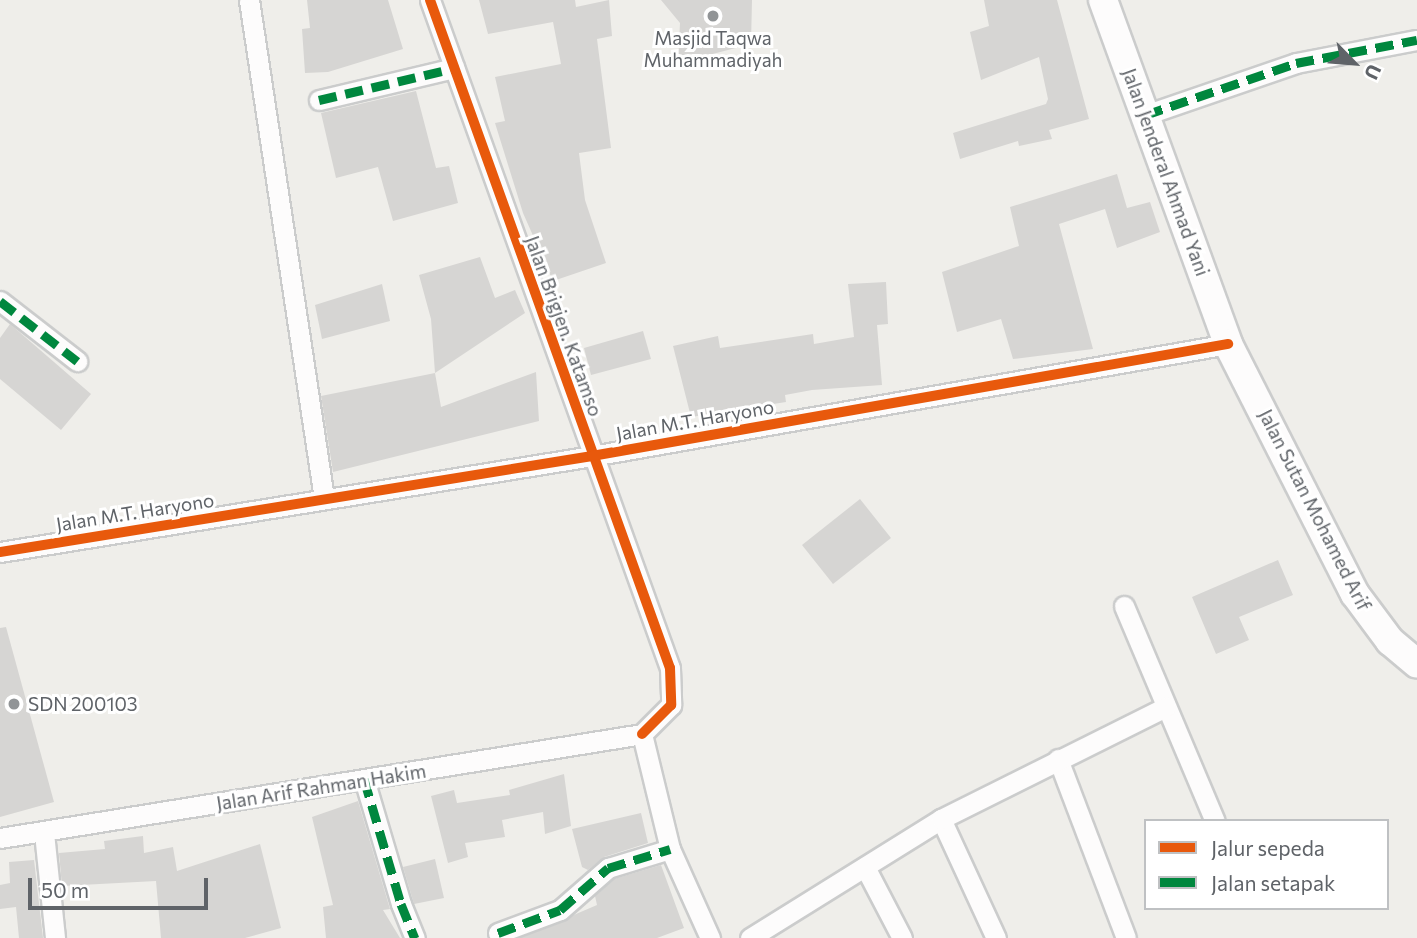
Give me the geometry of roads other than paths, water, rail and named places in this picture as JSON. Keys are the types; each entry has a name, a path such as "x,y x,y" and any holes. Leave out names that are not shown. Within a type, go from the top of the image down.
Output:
{"street":[{"path":"249,0 324,498"},
{"name":"Jalan Brigjen. Katamso","path":"430,0 674,686 666,713 642,734"},
{"name":"Jalan Jenderal Ahmad Yani","path":"1103,0 1228,344"},
{"path":"1145,115 1296,63 1417,40"},
{"path":"319,100 454,68"},
{"path":"0,301 77,361"},
{"name":"Jalan M.T. Haryono","path":"0,552 592,456 1228,344"},
{"name":"Jalan Sutan Mohamed Arif","path":"1228,344 1292,462 1355,594 1371,619 1417,664"},
{"path":"1124,606 1214,819"},
{"path":"750,938 941,819 1166,707"},
{"path":"642,734 670,849 710,938"},
{"name":"Jalan Arif Rahman Hakim","path":"0,838 44,833 642,734"},
{"path":"1058,759 1126,938"},
{"path":"364,779 401,904 415,938"},
{"path":"941,819 996,938"},
{"path":"44,833 55,938"},
{"path":"498,933 559,910 598,873 670,849"},
{"path":"865,867 902,938"}],"place":[{"name":"Masjid Taqwa Muhammadiyah","path":"713,16"},
{"name":"SDN 200103","path":"14,704"}]}
